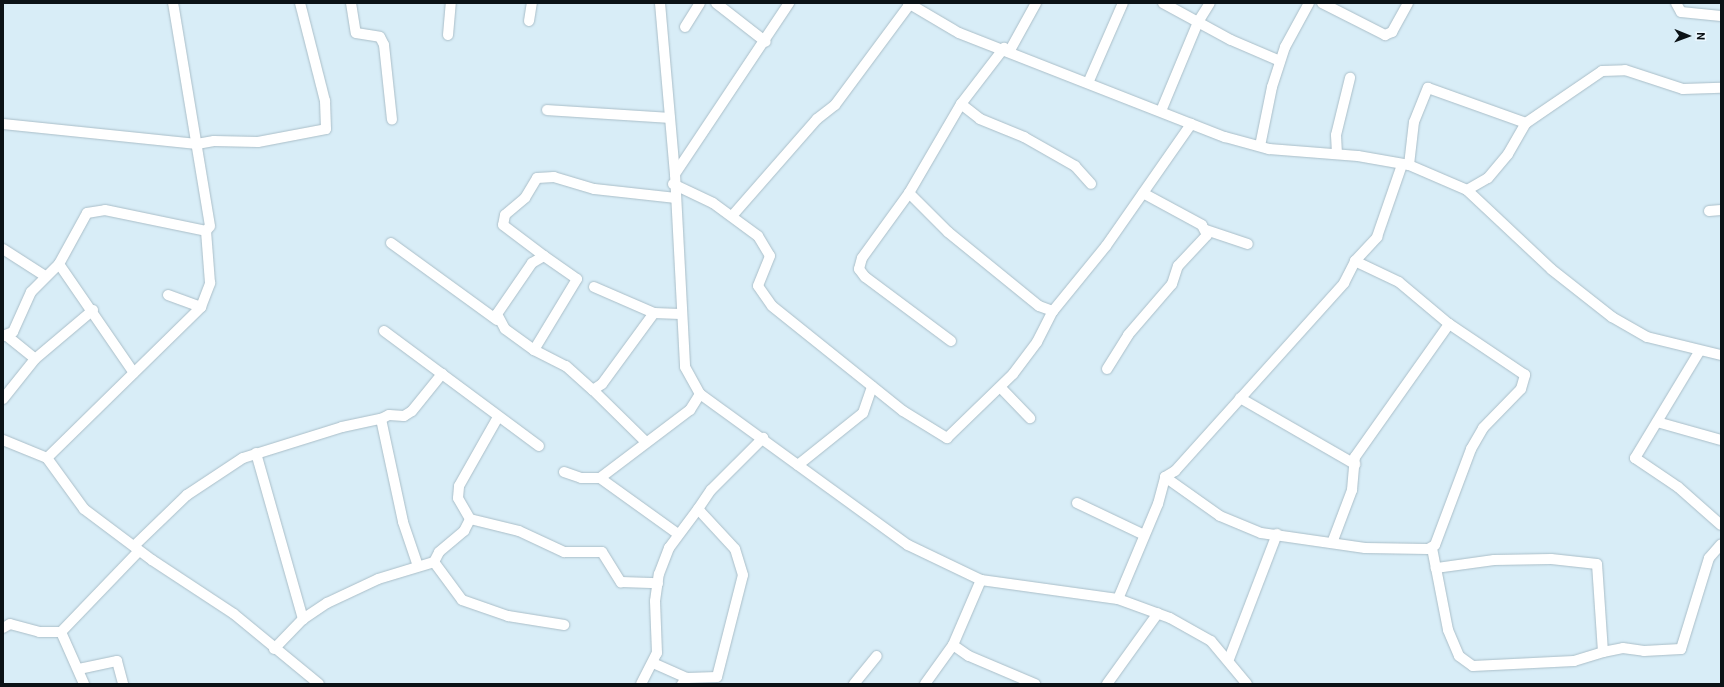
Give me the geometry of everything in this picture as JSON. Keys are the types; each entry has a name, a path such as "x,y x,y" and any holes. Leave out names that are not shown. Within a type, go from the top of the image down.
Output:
{"street":[{"path":"47,458 201,307 210,283 206,231 210,226 172,3"},
{"path":"3,124 196,144 214,141 258,142 326,129 325,101 300,3"},
{"path":"351,3 356,33 380,37 384,45 392,120"},
{"path":"448,35 450,3"},
{"path":"529,22 532,3"},
{"path":"660,3 676,198 680,314 685,367 700,394 763,438 884,531 981,580 1118,598 1158,613 1195,629 1229,659 1247,684"},
{"path":"685,27 700,3"},
{"path":"716,3 766,42"},
{"path":"674,179 766,42 789,3"},
{"path":"951,341 865,277 859,269 862,258 910,193 961,104 1006,50 1036,3"},
{"path":"1088,83 1123,3"},
{"path":"1164,3 1198,22 1280,61"},
{"path":"1161,111 1198,22 1210,3"},
{"path":"1260,146 1280,61 1309,3"},
{"path":"1322,3 1385,35 1392,32 1408,3"},
{"path":"1676,3 1681,12 1721,16"},
{"path":"732,216 817,119 836,104 909,4 959,33 1006,50 1191,124 1260,146 1337,154 1406,165 1467,190 1551,269 1612,317 1647,337 1699,352 1721,355"},
{"path":"1467,190 1488,178 1508,154 1526,123 1602,71 1625,70 1683,90 1721,88"},
{"path":"1337,154 1336,135 1350,78"},
{"path":"1118,598 1158,504 1165,477 1176,471 1340,287 1355,261 1377,237 1406,165 1414,122 1428,88 1526,123"},
{"path":"961,104 980,119 1024,137 1074,166 1091,184"},
{"path":"546,110 670,118"},
{"path":"674,179 713,203 758,236 768,249 770,256 758,286 772,306 872,387 947,438 1001,388 1037,342 1052,311 1106,246 1191,124"},
{"path":"534,350 577,279 504,225 505,215 525,198 537,178 554,177 594,189 676,198"},
{"path":"1143,192 1206,230 1248,244"},
{"path":"910,193 948,232 1039,306 1052,311"},
{"path":"1710,210 1721,210"},
{"path":"35,359 5,336 13,332 31,292 45,276 59,264 87,213 95,211 206,231"},
{"path":"1107,369 1132,330 1172,284 1178,266 1207,235 1206,230"},
{"path":"391,243 498,320 534,350 566,366 646,442"},
{"path":"3,249 45,276"},
{"path":"498,320 499,307 532,264 544,256"},
{"path":"1355,261 1399,282 1449,324 1522,370 1524,383 1483,428 1471,449 1432,548 1448,630 1459,656 1473,666 1574,661 1603,652 1623,648 1644,651 1682,649 1709,558 1721,544"},
{"path":"59,264 93,310 134,373"},
{"path":"594,287 654,313 680,314"},
{"path":"168,295 201,307"},
{"path":"3,399 35,359 93,310"},
{"path":"593,390 602,384 654,313"},
{"path":"1332,543 1352,490 1355,457 1449,324"},
{"path":"384,331 539,446"},
{"path":"1699,352 1635,458 1678,487 1721,525"},
{"path":"3,628 10,624 39,632 61,632 136,549 188,495 256,453 381,419 389,415 404,416 412,411 442,374"},
{"path":"798,465 863,413 872,387"},
{"path":"1001,388 1030,418"},
{"path":"600,478 690,410 700,394"},
{"path":"1240,398 1355,464"},
{"path":"498,417 459,486 458,498 470,519 519,531 564,552 602,552 621,582 658,583"},
{"path":"381,419 403,522 418,566"},
{"path":"1657,422 1721,440"},
{"path":"641,684 653,663 658,583 669,548 711,490 763,438"},
{"path":"3,440 47,458 84,509 136,549 206,593 319,684"},
{"path":"256,453 303,619"},
{"path":"564,472 581,478 600,478 678,534"},
{"path":"1165,477 1220,516 1261,533 1277,534 1286,538 1373,548 1432,548"},
{"path":"1077,503 1144,535"},
{"path":"653,663 685,681 717,677 743,575 735,549 698,509"},
{"path":"274,649 303,619 350,592 418,566 434,562 439,552 464,531 470,519"},
{"path":"1229,659 1277,534"},
{"path":"1436,568 1494,560 1551,559 1597,564 1603,652"},
{"path":"434,562 462,600 508,616 564,624"},
{"path":"925,684 953,645 981,580"},
{"path":"1106,684 1158,613"},
{"path":"61,632 79,669 84,684"},
{"path":"953,645 969,656 1035,684"},
{"path":"854,684 877,656"},
{"path":"79,669 117,661 123,684"}]}
